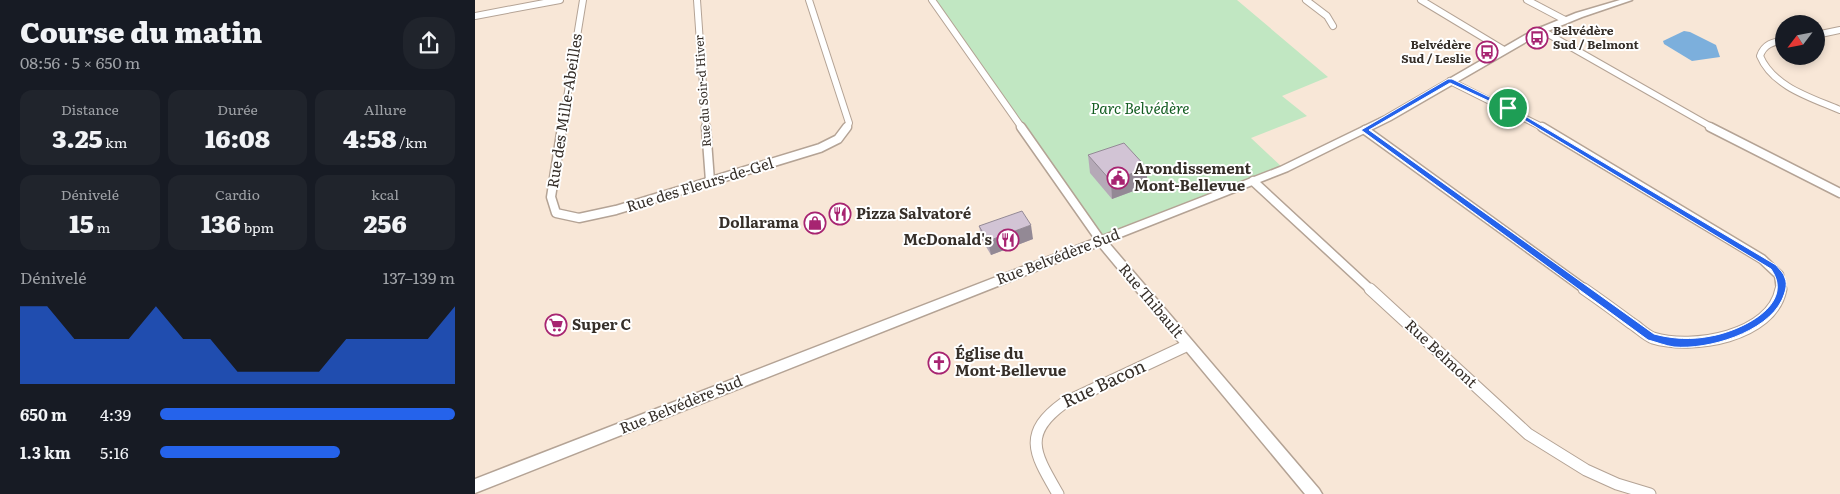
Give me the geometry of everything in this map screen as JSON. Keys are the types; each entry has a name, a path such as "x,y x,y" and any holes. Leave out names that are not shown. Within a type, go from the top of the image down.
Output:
{"street":[{"path":"475,16 560,0"},
{"name":"Rue des Mille-Abeilles","path":"564,216 556,213 551,198 583,0"},
{"name":"Rue du Soir-d'Hiver","path":"697,0 710,181"},
{"name":"Rue des Fleurs-de-Gel","path":"564,216 579,218 616,210 807,152 833,142 844,134 849,123 809,0"},
{"name":"Rue Thibault","path":"932,0 1101,240 1314,494"},
{"path":"1306,0 1327,16 1333,26"},
{"path":"1421,0 1504,50"},
{"path":"1527,0 1565,20"},
{"name":"Rue Belvédère Sud","path":"475,486 1309,158 1365,130 1541,30 1565,20 1628,0"},
{"path":"1541,30 1714,129 1840,193"},
{"path":"1825,33 1840,30"},
{"path":"1775,42 1762,49 1760,56 1763,66 1791,87 1840,110"},
{"path":"1365,130 1651,337 1674,343 1712,340 1746,329 1762,319 1773,308 1781,293 1781,278 1773,267 1762,259 1528,119 1450,81"},
{"name":"Rue Belmont","path":"1253,181 1528,434 1547,448 1592,474 1616,484 1650,494"},
{"name":"Rue Bacon","path":"1058,494 1036,452 1035,438 1040,424 1051,411 1063,403 1188,345"}],"green space":[{"name":"Parc Belvédère","path":"932,0 1237,0 1328,77 1282,96 1307,116 1251,138 1284,169 1101,241"}],"water":[{"path":"1684,31 1716,45 1720,57 1692,61 1664,44 1663,41"}],"building":[{"path":"1124,143 1147,168 1111,181 1088,155"},
{"path":"1022,211 1031,225 988,241 979,226"}],"place":[{"name":"Belvédère Sud / Belmont","path":"1537,38"},
{"name":"Belvédère Sud / Leslie","path":"1487,52"},
{"name":"Arondissement Mont-Bellevue","path":"1118,178"},
{"name":"Pizza Salvatoré","path":"840,214"},
{"name":"Dollarama","path":"815,223"},
{"name":"McDonald's","path":"1008,240"},
{"name":"Super C","path":"556,325"},
{"name":"Église du Mont-Bellevue","path":"939,363"}],"route":[{"path":"1450,81 1508,108 1773,267 1779,273 1782,284 1781,293 1770,312 1746,329 1712,340 1674,343 1651,337 1365,130 1389,118 1450,81"}]}
